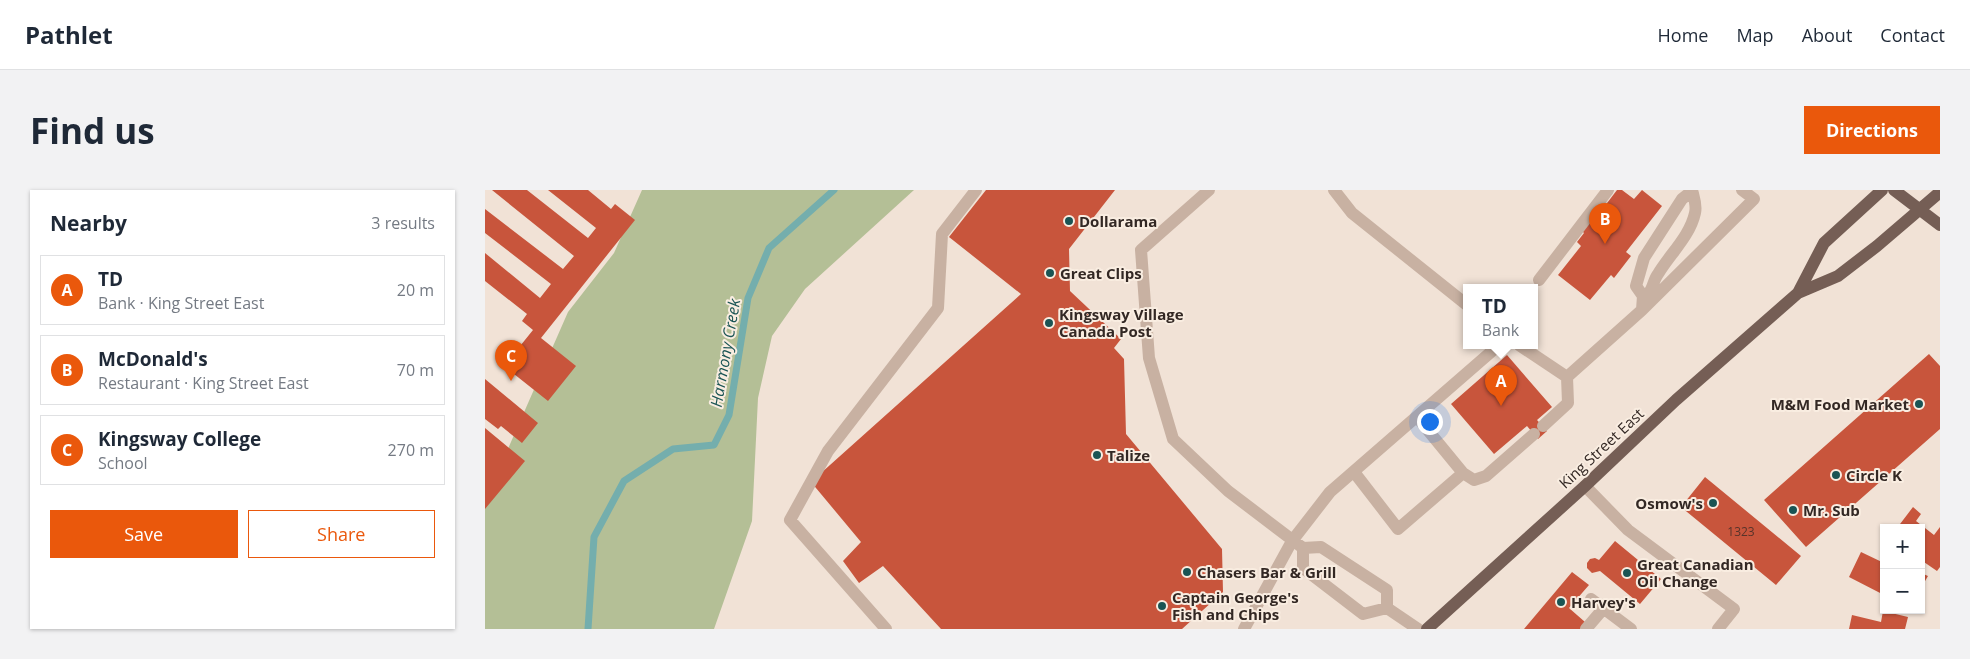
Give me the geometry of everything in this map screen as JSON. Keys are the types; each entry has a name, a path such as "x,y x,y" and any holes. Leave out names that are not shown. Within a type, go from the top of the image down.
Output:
{"main road":[{"name":"King Street East","path":"1798,293 1824,243 1882,190"},
{"path":"1894,190 1940,225"},
{"name":"King Street East","path":"1427,629 1585,486 1676,400 1798,293 1838,276 1877,246 1940,192"}],"lane":[{"path":"886,629 789,520 828,451 938,308 942,234 976,190"},
{"path":"1209,190 1141,250 1149,358 1173,439 1228,491 1297,545 1321,547 1387,590 1387,608"},
{"path":"1334,190 1352,213 1463,303"},
{"path":"1539,280 1608,190"},
{"path":"1642,310 1643,296 1636,286 1644,258 1682,199 1692,190 1696,201 1692,223 1683,239 1669,256 1653,282 1650,291 1643,296"},
{"path":"1567,377 1642,310 1754,199 1742,190"},
{"path":"1243,629 1330,492 1494,349"},
{"path":"1525,349 1567,377"},
{"path":"1417,417 1463,473 1474,480 1486,476 1568,403 1567,377"},
{"path":"1354,472 1398,529 1463,473"},
{"path":"1585,486 1628,530 1734,608 1718,629"},
{"path":"1297,545 1303,568 1363,614 1387,608 1418,629"},
{"path":"1591,599 1631,629"},
{"path":"1587,629 1603,609"}],"green space":[{"path":"642,190 914,190 805,289 772,336 758,398 752,521 714,629 485,629 485,477 507,451 568,312 614,253"}],"building":[{"path":"492,190 527,190 588,238 596,228 548,190 588,190 611,209 615,204 635,220 541,338 576,366 548,401 504,366 533,330 522,321 527,314 485,281 485,253 540,298 551,284 485,233 485,209 563,269 574,256"},
{"path":"986,190 1115,190 1069,249 1070,291 1121,339 1114,348 1124,359 1126,434 1222,549 1223,592 1182,629 941,629 883,566 859,583 843,561 861,542 811,482 1021,294 949,237"},
{"path":"1617,190 1622,190 1634,199 1642,190 1662,206 1626,252 1631,256 1614,278 1611,275 1590,300 1558,275 1581,246 1577,242 1584,233 1582,231 1593,217 1597,220 1603,212 1601,211"},
{"path":"1929,354 1940,366 1940,429 1806,547 1764,500"},
{"path":"1507,355 1552,407 1537,420 1547,431 1538,439 1527,426 1494,454 1451,404"},
{"path":"485,379 538,423 522,443 501,426 498,429 485,419"},
{"path":"485,428 525,461 485,509"},
{"path":"1705,477 1801,556 1776,585 1681,507"},
{"path":"1913,507 1921,514 1916,521 1920,524 1900,524"},
{"path":"1940,527 1940,567 1937,571 1925,563 1925,528 1934,535"},
{"name":"Great Canadian Oil Change","path":"1615,541 1661,579 1640,604 1600,571 1592,573 1587,568 1587,563 1590,559 1595,558 1599,560"},
{"path":"1861,552 1880,561 1880,593 1849,577"},
{"name":"Harvey's","path":"1572,572 1589,585 1569,608 1585,622 1580,629 1524,629"},
{"path":"1882,614 1896,614 1908,617 1905,629 1849,629 1852,615 1881,622"}],"waterway":[{"name":"Harmony Creek","path":"588,629 594,537 624,481 673,449 714,445 729,415 748,298 769,248 834,190"}],"place":[{"name":"Dollarama","path":"1069,221"},
{"name":"McDonald's","path":"1605,244"},
{"name":"Great Clips","path":"1050,273"},
{"name":"Kingsway Village Canada Post","path":"1049,323"},
{"name":"Kingsway College","path":"511,381"},
{"name":"M&M Food Market","path":"1919,404"},
{"name":"TD","path":"1501,406"},
{"name":"Talize","path":"1097,455"},
{"name":"Circle K","path":"1836,475"},
{"name":"Osmow's","path":"1713,503"},
{"name":"Mr. Sub","path":"1793,510"},
{"name":"Chasers Bar & Grill","path":"1187,572"},
{"name":"Great Canadian Oil Change","path":"1627,573"},
{"name":"Harvey's","path":"1561,602"},
{"name":"Captain George's Fish and Chips","path":"1162,606"}]}
